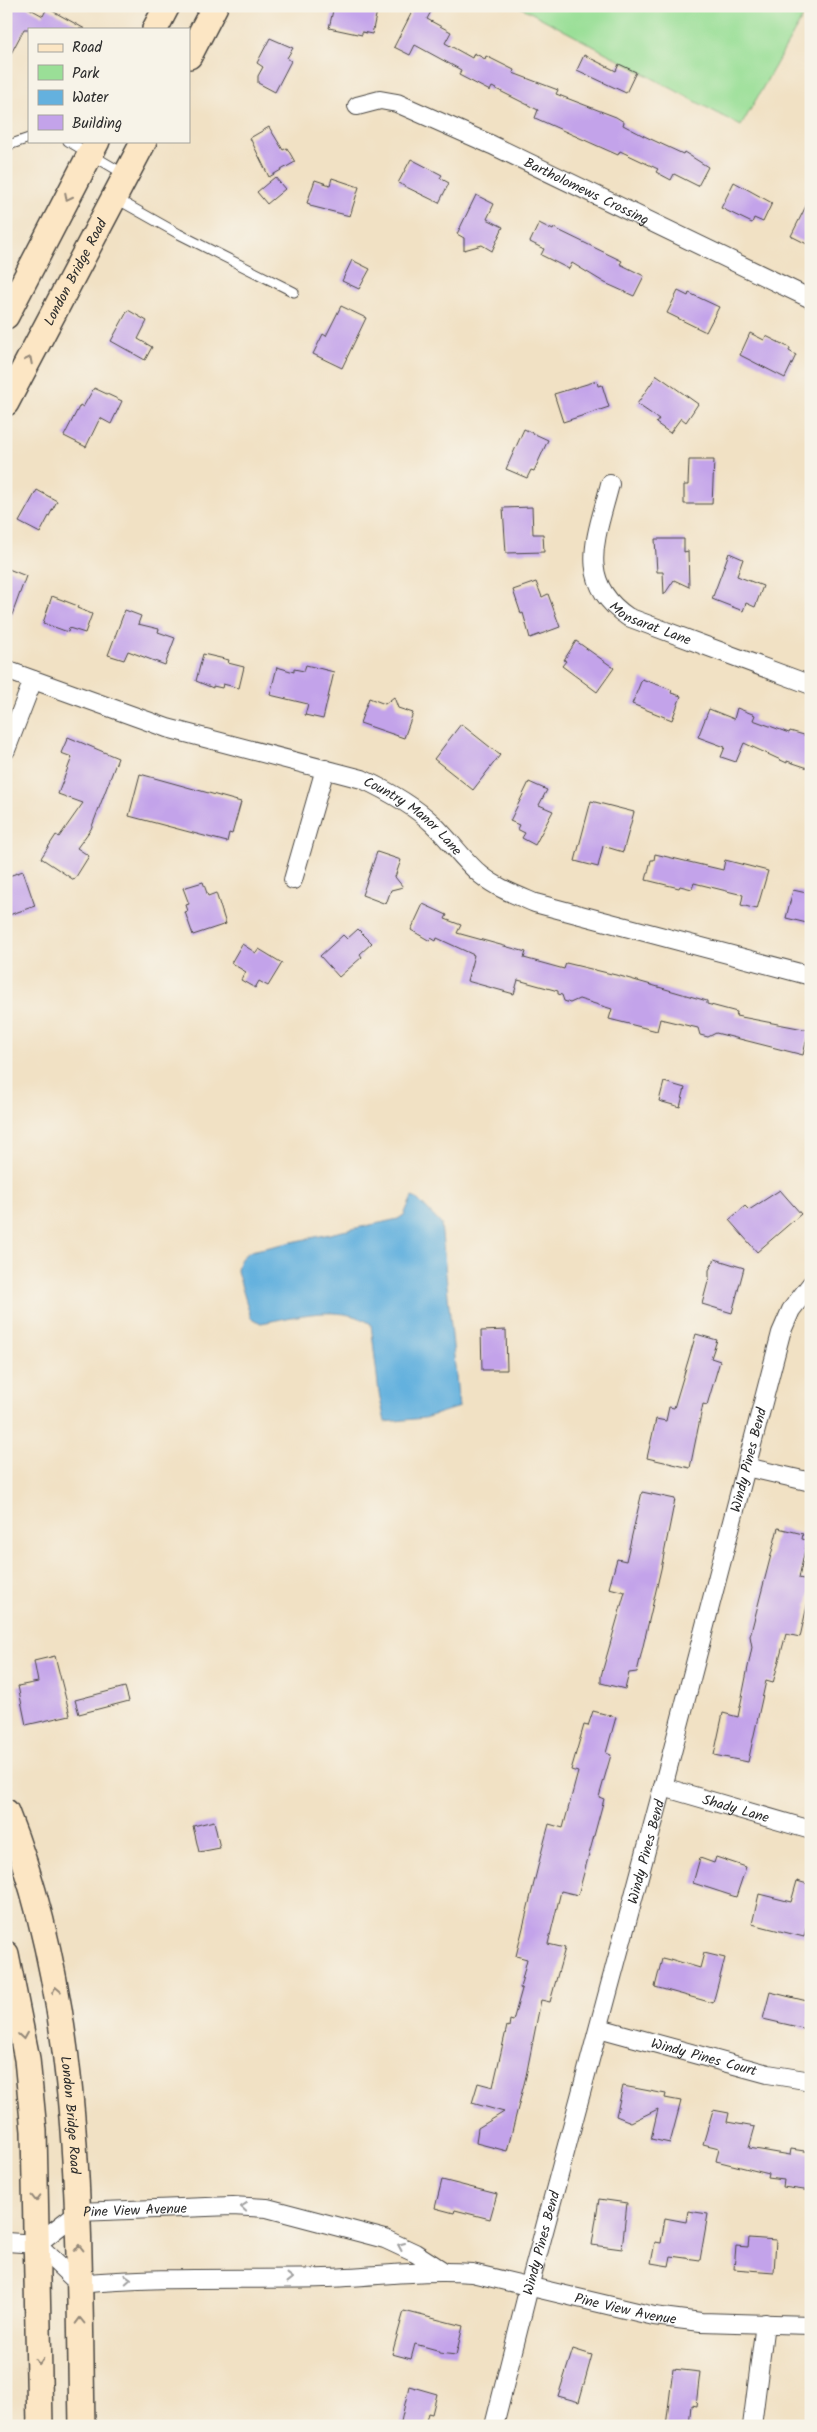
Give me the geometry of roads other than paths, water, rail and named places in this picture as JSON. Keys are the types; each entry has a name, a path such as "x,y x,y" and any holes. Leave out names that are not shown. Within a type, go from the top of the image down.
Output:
{"main road":[{"path":"156,28 167,6"},
{"path":"190,54 215,6"},
{"name":"London Bridge Road","path":"6,403 143,142"},
{"path":"6,316 93,148"},
{"name":"London Bridge Road","path":"6,1812 28,1873 46,1940 63,2026 78,2212 82,2426"},
{"path":"6,1954 27,2059 34,2131 40,2426"}],"street":[{"name":"Bartholomews Crossing","path":"357,106 380,100 397,103 492,145 811,299"},
{"name":"Monsarat Lane","path":"610,484 595,547 594,564 597,581 603,594 614,607 628,617 811,685"},
{"name":"Country Manor Lane","path":"6,670 167,728 362,778 411,805 434,825 461,857 482,875 505,890 535,903 811,976"},
{"path":"6,750 33,680"},
{"path":"293,880 325,769"},
{"name":"Windy Pines Bend","path":"494,2426 529,2287 663,1787 780,1333 791,1310 811,1284"},
{"path":"746,1467 811,1482"},
{"name":"Shady Lane","path":"663,1787 811,1830"},
{"name":"Windy Pines Court","path":"599,2028 768,2074 811,2081"},
{"name":"Pine View Avenue","path":"37,2244 78,2212 232,2206 267,2208 385,2239 416,2253 443,2271"},
{"path":"6,2242 37,2244 80,2284"},
{"name":"Pine View Avenue","path":"80,2284 130,2279 353,2278 443,2271 472,2274 654,2316 700,2322 811,2324"},
{"path":"752,2426 765,2323"}],"lane":[{"path":"6,146 28,138"},
{"path":"72,142 93,148 126,175"},
{"path":"114,197 179,234 294,292"}],"water":[{"path":"412,1197 417,1199 441,1224 459,1407 424,1418 385,1422 379,1393 371,1324 345,1314 331,1313 303,1315 261,1323 251,1318 237,1271 241,1259 251,1251 398,1219 404,1215"}]}
